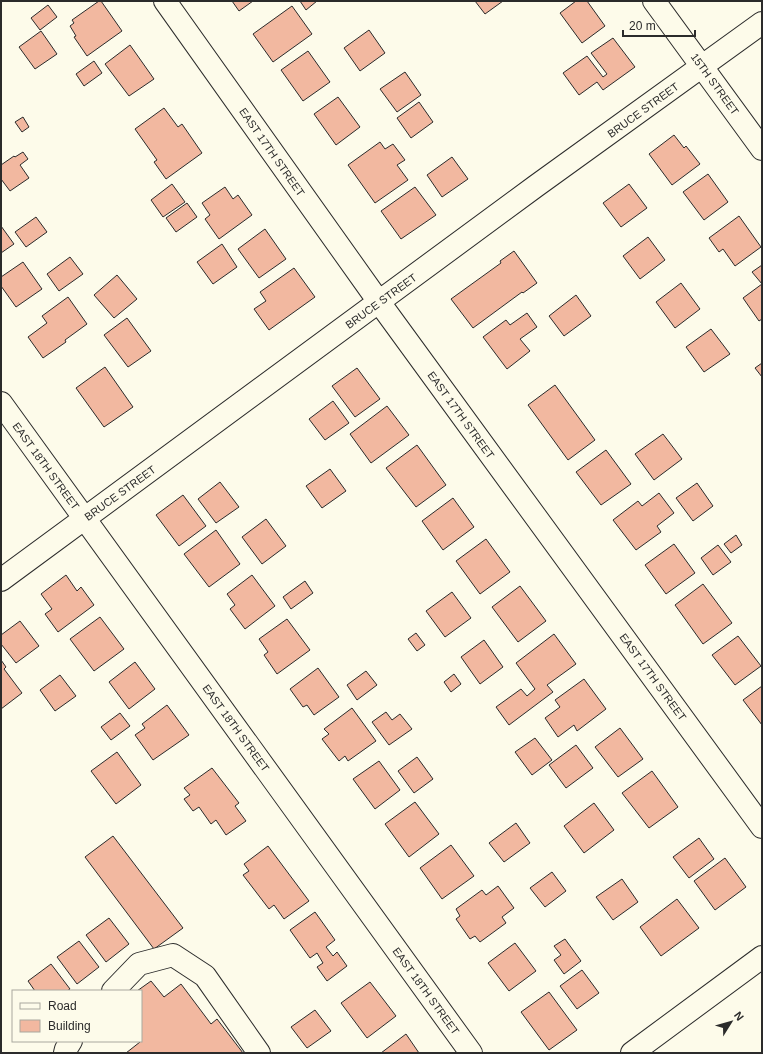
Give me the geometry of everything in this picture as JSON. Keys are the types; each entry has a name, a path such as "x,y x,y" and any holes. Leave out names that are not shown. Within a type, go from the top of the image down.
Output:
{"street":[{"name":"EAST 17TH STREET","path":"165,1 379,302 762,827"},
{"name":"15TH STREET","path":"654,1 762,149"},
{"name":"BRUCE STREET","path":"1,580 530,191 762,23"},
{"name":"EAST 18TH STREET","path":"1,403 471,1053"},
{"path":"114,990 139,964 174,956 205,976 259,1053"},
{"path":"632,1053 762,957"},
{"path":"66,1053 66,1048 70,1042"}],"building":[{"path":"101,1 122,31 87,56 74,37 76,36 70,26 74,23 72,20"},
{"path":"232,1 253,1 239,11"},
{"path":"300,1 317,1 306,10"},
{"path":"475,1 503,1 485,14"},
{"path":"576,1 587,1 605,26 582,43 560,13"},
{"path":"48,5 57,17 40,30 31,18"},
{"path":"292,6 312,34 273,62 253,34"},
{"path":"369,30 385,53 360,71 344,48"},
{"path":"41,31 57,54 35,69 19,47"},
{"path":"613,38 635,67 603,90 597,82 579,95 563,73 587,56 603,77 607,74 591,53"},
{"path":"130,45 154,79 129,96 105,64"},
{"path":"308,51 330,82 303,101 281,70"},
{"path":"94,61 102,73 84,86 76,74"},
{"path":"405,72 421,95 397,112 380,89"},
{"path":"338,97 360,127 336,145 314,114"},
{"path":"419,102 433,122 411,138 397,118"},
{"path":"164,108 178,127 182,124 202,153 166,179 154,162 157,160 135,129"},
{"path":"23,117 29,127 22,132 15,122"},
{"path":"674,135 684,148 686,146 700,164 672,185 649,154"},
{"path":"380,142 385,149 393,144 405,160 397,165 408,180 375,203 348,165"},
{"path":"23,152 28,159 20,165 29,178 10,191 1,179 1,165"},
{"path":"452,157 468,179 442,197 427,175"},
{"path":"708,174 728,202 704,220 683,192"},
{"path":"172,184 185,202 163,217 151,200"},
{"path":"629,184 647,208 621,227 603,203"},
{"path":"225,187 233,199 238,195 252,215 219,239 205,219 210,215 202,203"},
{"path":"415,187 436,215 401,239 381,211"},
{"path":"187,203 197,217 176,232 166,218"},
{"path":"739,216 761,247 735,266 723,249 719,252 709,238"},
{"path":"36,217 47,232 26,247 15,232"},
{"path":"1,226 14,244 1,253"},
{"path":"265,229 286,259 259,278 238,249"},
{"path":"648,237 665,260 640,279 623,256"},
{"path":"222,244 237,267 213,284 197,262"},
{"path":"514,251 537,283 523,293 522,292 473,328 451,299 501,263 500,261"},
{"path":"70,257 83,274 59,291 47,274"},
{"path":"23,262 42,289 16,307 1,286 1,277"},
{"path":"762,265 762,284 752,272"},
{"path":"294,268 315,297 269,330 254,309 266,301 260,292"},
{"path":"117,275 137,299 114,318 94,295"},
{"path":"681,283 700,309 675,328 656,302"},
{"path":"762,284 762,319 759,321 743,298"},
{"path":"576,295 591,316 564,336 549,316"},
{"path":"68,297 87,324 65,340 66,342 43,358 28,337 47,323 42,316"},
{"path":"527,313 537,327 520,339 530,351 507,369 483,337 506,320 510,325"},
{"path":"127,318 151,351 128,367 104,335"},
{"path":"711,329 730,354 704,372 686,347"},
{"path":"762,363 762,377 755,368"},
{"path":"105,367 133,407 104,427 76,388"},
{"path":"357,368 380,399 355,417 332,386"},
{"path":"555,385 595,440 568,460 528,405"},
{"path":"333,401 349,423 325,440 309,419"},
{"path":"387,406 409,435 371,463 350,434"},
{"path":"663,434 682,459 654,480 635,454"},
{"path":"417,445 446,485 416,507 386,468"},
{"path":"606,450 631,484 601,505 576,472"},
{"path":"330,469 346,491 322,508 306,486"},
{"path":"220,482 239,507 216,523 198,499"},
{"path":"697,483 713,506 693,521 676,498"},
{"path":"659,493 674,513 657,526 661,532 636,550 613,520 638,501 642,506"},
{"path":"183,495 206,526 179,546 156,515"},
{"path":"453,498 474,527 443,550 422,521"},
{"path":"266,519 286,546 262,564 242,537"},
{"path":"216,530 240,564 209,587 184,554"},
{"path":"736,535 742,545 731,553 724,544"},
{"path":"486,539 510,572 480,594 456,561"},
{"path":"674,544 695,573 666,594 645,565"},
{"path":"718,545 731,562 713,575 701,558"},
{"path":"66,575 77,591 81,587 94,605 58,632 45,614 52,609 41,594"},
{"path":"252,575 275,606 245,629 230,609 235,605 227,594"},
{"path":"305,581 313,593 291,609 283,597"},
{"path":"703,584 732,623 703,644 675,605"},
{"path":"520,586 546,621 518,642 492,607"},
{"path":"452,592 471,618 445,637 426,611"},
{"path":"100,617 124,649 94,671 70,639"},
{"path":"287,619 310,650 277,674 264,655 268,652 259,639"},
{"path":"20,621 39,646 16,663 1,644 1,635"},
{"path":"416,633 425,645 417,651 408,639"},
{"path":"554,634 576,664 547,685 553,692 509,725 496,707 521,689 527,696 535,689 516,663"},
{"path":"738,636 761,666 735,685 712,655"},
{"path":"484,640 503,667 480,684 461,657"},
{"path":"1,660 6,667 4,669 22,693 1,709"},
{"path":"135,662 155,689 129,709 109,682"},
{"path":"318,668 339,697 314,715 307,705 303,707 290,689"},
{"path":"366,671 377,685 357,700 347,685"},
{"path":"454,674 461,684 451,692 444,682"},
{"path":"60,675 76,696 55,711 40,690"},
{"path":"584,679 606,709 577,731 574,725 558,737 545,718 560,707 555,700"},
{"path":"762,686 762,725 743,700"},
{"path":"167,705 189,735 153,760 135,735 145,728 142,724"},
{"path":"352,708 376,741 348,761 345,756 339,761 322,739 329,734 324,729"},
{"path":"386,712 392,720 400,714 412,729 389,745 372,722"},
{"path":"120,713 130,726 111,740 101,727"},
{"path":"620,728 643,759 618,777 595,747"},
{"path":"535,738 552,760 532,775 515,752"},
{"path":"576,745 593,768 566,788 549,765"},
{"path":"117,752 141,785 116,804 91,771"},
{"path":"417,757 433,779 414,793 398,771"},
{"path":"379,761 400,790 375,809 353,779"},
{"path":"212,768 239,803 235,806 246,821 226,835 216,820 211,824 199,807 193,811 184,799 190,795 184,788"},
{"path":"652,771 678,807 649,828 622,793"},
{"path":"415,802 439,834 409,857 385,824"},
{"path":"594,803 614,830 584,853 564,826"},
{"path":"516,823 530,843 504,862 489,843"},
{"path":"113,836 183,928 154,949 85,857"},
{"path":"699,838 714,859 689,878 673,857"},
{"path":"451,845 474,876 442,899 420,868"},
{"path":"268,846 309,901 284,919 274,905 269,909 243,875 249,871 244,864"},
{"path":"725,858 746,887 715,910 694,881"},
{"path":"552,872 566,891 545,907 530,888"},
{"path":"622,879 638,902 613,920 596,897"},
{"path":"498,886 514,908 502,917 506,923 480,942 475,936 470,939 456,919 460,916 456,909 482,890 486,895"},
{"path":"677,899 699,928 661,956 640,927"},
{"path":"315,912 335,940 326,947 333,956 337,952 347,966 327,981 317,967 323,963 317,953 310,958 290,930"},
{"path":"109,918 129,944 106,962 86,935"},
{"path":"565,939 581,961 564,974 554,960 561,955 554,946"},
{"path":"79,941 99,967 77,984 57,957"},
{"path":"515,943 536,971 509,991 488,963"},
{"path":"51,964 70,989 34,990 28,981"},
{"path":"582,970 599,993 577,1009 560,986"},
{"path":"151,981 164,997 181,984 211,1024 217,1019 243,1053 126,1053 142,1042 142,990 138,990"},
{"path":"370,982 396,1016 367,1038 341,1003"},
{"path":"549,992 577,1030 549,1050 521,1012"},
{"path":"315,1010 331,1031 307,1048 291,1027"},
{"path":"406,1034 419,1053 381,1053"}]}
